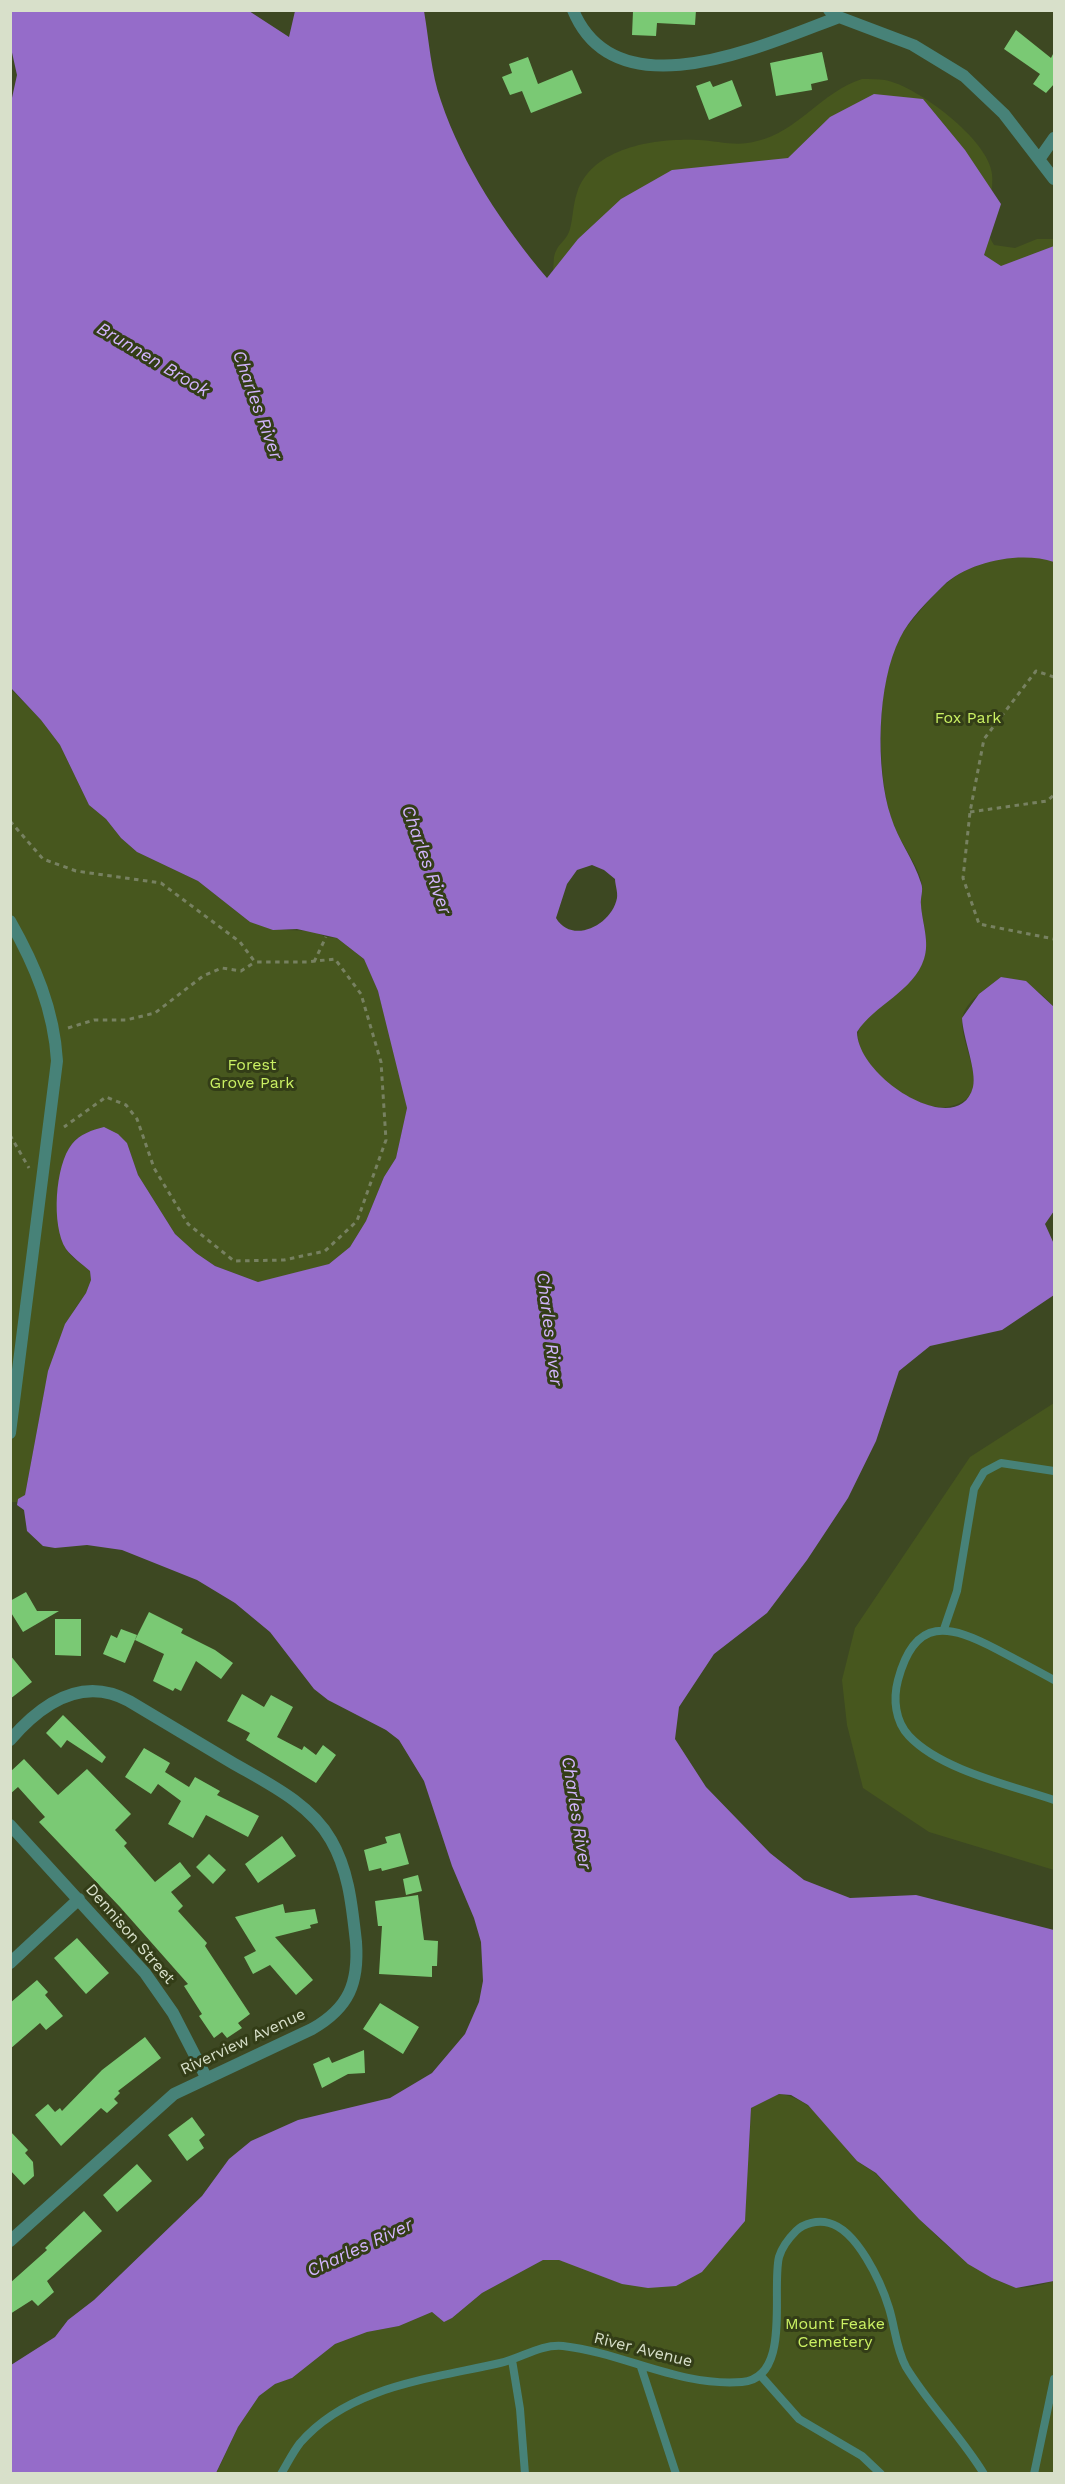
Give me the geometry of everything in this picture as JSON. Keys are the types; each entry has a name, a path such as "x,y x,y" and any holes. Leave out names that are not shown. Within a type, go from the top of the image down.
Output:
{"street":[{"path":"573,10 588,36 608,53 633,63 660,66 722,58 834,14 913,45 964,76 1004,114 1054,179"},
{"path":"1040,158 1054,138"},
{"path":"10,921 43,987 55,1033 57,1061 10,1433"},
{"name":"Riverview Avenue","path":"10,1740 37,1712 62,1697 90,1691 114,1694 291,1798 314,1818 332,1840 343,1867 352,1907 357,1967 350,1993 338,2009 322,2023 183,2088 155,2109 10,2241"},
{"name":"Dennison Street","path":"10,1825 155,1986 173,2013 206,2077"},
{"path":"10,1963 79,1899"}],"lane":[{"path":"944,1629 957,1591 978,1480 992,1466 1001,1464 1054,1471"},
{"path":"1054,1680 974,1637 944,1629 920,1637 903,1663 896,1696 896,1707 902,1728 921,1747 959,1767 1054,1800"},
{"path":"881,2474 862,2456 799,2419 761,2376 769,2365 775,2350 780,2254 789,2238 800,2227 815,2222 831,2223 849,2234 864,2253 889,2307 904,2364 984,2474"},
{"name":"River Avenue","path":"281,2474 298,2445 313,2430 359,2400 398,2386 512,2360 545,2346 562,2346 673,2376 726,2383 746,2382 761,2376"},
{"path":"512,2360 520,2409 525,2474"},
{"path":"641,2367 676,2474"},
{"path":"1034,2474 1054,2379"}],"path":[{"path":"1054,677 1036,671 984,740 970,812 963,878 979,924 1054,939"},
{"path":"970,812 1047,801 1054,795"},
{"path":"10,821 43,859 76,871 161,884 240,942 255,962"},
{"path":"314,962 326,937"},
{"path":"46,1143 69,1121 106,1097 126,1105 137,1119 154,1168 188,1224 234,1262 284,1260 325,1251 357,1221 386,1140 381,1062 361,994 336,959 314,962 255,962 241,971 222,968 203,976 155,1013 126,1020 94,1020 55,1033"},
{"path":"10,1135 41,1188"}],"green space":[{"name":"Fox Park","path":"862,79 885,80 915,92 949,116 979,146 988,160 992,174 986,217 989,235 994,245 1015,248 1037,239 1054,239 1054,1007 1030,987 1009,978 1001,977 979,994 966,1009 962,1026 974,1075 973,1087 969,1096 960,1103 943,1107 922,1103 891,1086 863,1054 858,1037 861,1024 871,1013 912,978 923,961 926,948 920,876 893,824 886,795 881,724 886,677 900,637 912,621 949,581 979,565 553,270 555,253 569,233 577,193 585,177 611,155 646,143 664,141 698,140 735,144 757,141 785,129 834,93"},
{"name":"Forest Grove Park","path":"10,688 41,720 60,745 89,805 106,819 121,838 137,852 198,881 250,922 286,930 312,931 326,937 337,938 364,959 378,991 402,1080 407,1108 396,1158 384,1177 366,1221 350,1247 329,1264 258,1282 215,1266 175,1234 138,1175 127,1143 91,1131 80,1136 72,1144 60,1180 59,1222 66,1249 90,1271 91,1280 86,1293 74,1310 45,1388 25,1495 17,1502 10,1502"},
{"path":"1054,1403 1054,1870 929,1832 863,1788 847,1725 842,1680 855,1628 970,1457"},
{"name":"Mount Feake Cemetery","path":"779,2094 803,2102 813,2110 856,2160 876,2174 924,2224 975,2268 994,2279 1018,2288 1054,2281 1054,2473 216,2474 238,2427 259,2396 275,2384 292,2378 335,2344 367,2332 399,2326 432,2312 444,2322 482,2293 543,2260 559,2260 577,2265 622,2284 702,2272 722,2247 749,2152 751,2108"}],"water":[{"path":"11,10 249,11 289,37 295,11 424,11 438,90 461,149 500,216 547,278 578,239 621,199 672,170 788,158 830,117 874,94 923,99 965,150 1001,204 984,255 1001,266 1054,246 1054,562 1026,558 996,560 954,577 914,617 900,638 892,657 883,702 882,775 891,817 922,886 921,902 926,952 912,980 864,1022 857,1032 862,1050 874,1068 890,1084 930,1106 949,1108 964,1102 973,1087 973,1072 962,1018 979,994 1001,977 1026,981 1054,1007 1054,1211 1045,1224 1054,1244 1054,1295 1002,1330 930,1346 899,1371 876,1441 848,1498 807,1560 767,1613 714,1654 679,1707 675,1739 706,1787 770,1853 804,1880 850,1898 916,1895 1054,1930 1054,2281 1016,2288 968,2264 919,2219 876,2173 857,2161 808,2105 791,2095 779,2094 751,2108 745,2221 702,2272 676,2286 648,2288 622,2284 559,2260 543,2260 482,2293 444,2322 432,2312 399,2326 367,2332 335,2344 292,2378 275,2384 259,2396 238,2427 216,2473 11,2473 11,2365 55,2337 68,2320 94,2300 202,2196 229,2159 251,2141 298,2120 390,2098 432,2073 465,2034 479,2002 483,1981 481,1942 474,1918 452,1866 424,1781 399,1740 386,1730 328,1700 314,1689 270,1632 235,1603 197,1580 122,1550 87,1545 55,1548 43,1546 27,1531 24,1510 17,1505 18,1499 25,1495 48,1371 65,1324 86,1293 91,1280 90,1271 66,1249 58,1226 59,1180 66,1154 72,1144 86,1133 104,1127 118,1134 127,1143 138,1175 175,1234 215,1266 258,1282 329,1264 350,1247 366,1221 384,1177 396,1158 407,1108 378,991 364,959 337,938 297,929 273,930 250,922 198,881 137,852 121,838 106,819 89,805 60,745 41,720 11,688 10,107 17,75 11,48","holes":["592,865 604,870 615,879 617,898 614,908 600,923 591,928 581,931 563,926 556,918 567,884 577,870"]}],"building":[{"path":"696,10 695,25 657,23 656,36 632,35 633,11"},
{"path":"1016,30 1051,58 1054,52 1054,84 1046,93 1033,84 1040,74 1004,49"},
{"path":"822,52 828,80 811,84 812,90 776,96 770,63"},
{"path":"528,57 538,84 572,70 582,93 531,113 522,91 510,95 502,77 512,73 509,64"},
{"path":"732,80 742,106 709,120 696,86 710,81 713,87"},
{"path":"26,1592 37,1611 59,1611 23,1632 10,1611 10,1601"},
{"path":"149,1612 183,1629 181,1633 215,1650 233,1663 221,1679 196,1661 181,1691 175,1688 173,1691 153,1681 164,1654 135,1640"},
{"path":"55,1619 81,1619 81,1656 55,1655"},
{"path":"121,1629 137,1635 125,1663 103,1654 111,1635 117,1638"},
{"path":"10,1655 32,1682 10,1699"},
{"path":"242,1694 264,1707 271,1695 293,1707 277,1737 302,1750 304,1746 316,1755 323,1745 336,1755 316,1783 246,1740 250,1733 227,1721"},
{"path":"63,1715 106,1757 102,1763 67,1740 61,1748 46,1733"},
{"path":"144,1748 170,1763 165,1772 189,1787 195,1777 220,1791 217,1795 259,1816 248,1837 206,1815 193,1838 168,1824 181,1801 158,1784 151,1794 125,1777"},
{"path":"24,1759 58,1795 87,1769 131,1814 115,1830 127,1843 124,1846 155,1882 180,1862 191,1876 171,1892 183,1906 178,1911 207,1943 205,1946 250,2014 238,2023 242,2028 227,2038 222,2032 214,2038 199,2016 202,2014 184,1986 188,1984 120,1907 39,1822 45,1817 18,1787 10,1794 10,1772"},
{"path":"400,1833 409,1864 382,1871 381,1868 369,1871 364,1850 387,1843 385,1837"},
{"path":"282,1836 296,1856 258,1883 245,1864"},
{"path":"209,1854 226,1870 213,1884 196,1867"},
{"path":"418,1875 422,1891 406,1895 403,1879"},
{"path":"418,1895 424,1940 438,1941 437,1966 432,1966 432,1977 379,1974 382,1926 378,1926 375,1901"},
{"path":"283,1904 285,1913 315,1909 318,1923 310,1925 311,1928 275,1937 313,1980 296,1995 270,1965 253,1974 244,1957 256,1951 235,1917"},
{"path":"77,1938 109,1973 86,1994 54,1958"},
{"path":"37,1980 48,1992 45,1995 63,2016 46,2030 40,2023 10,2049 10,2003"},
{"path":"380,2003 419,2027 403,2054 363,2029"},
{"path":"145,2037 161,2058 118,2091 120,2093 114,2099 118,2103 107,2113 101,2108 61,2146 35,2115 48,2104 55,2112 60,2108 62,2111 102,2070"},
{"path":"364,2050 365,2073 348,2074 322,2088 313,2064 329,2057 332,2063"},
{"path":"192,2117 205,2135 199,2140 204,2148 187,2161 168,2135"},
{"path":"10,2131 28,2150 25,2153 33,2162 34,2176 24,2185 10,2170"},
{"path":"137,2164 152,2181 117,2212 103,2195"},
{"path":"84,2211 102,2231 47,2281 54,2292 38,2306 32,2300 10,2314 10,2283 47,2250 45,2248"}],"water label":[{"name":"Brunnen Brook","path":"153,360"},
{"name":"Charles River","path":"257,405"},
{"name":"Charles River","path":"426,860"},
{"name":"Charles River","path":"549,1329"},
{"name":"Charles River","path":"576,1813"},
{"name":"Charles River","path":"360,2248"}]}
